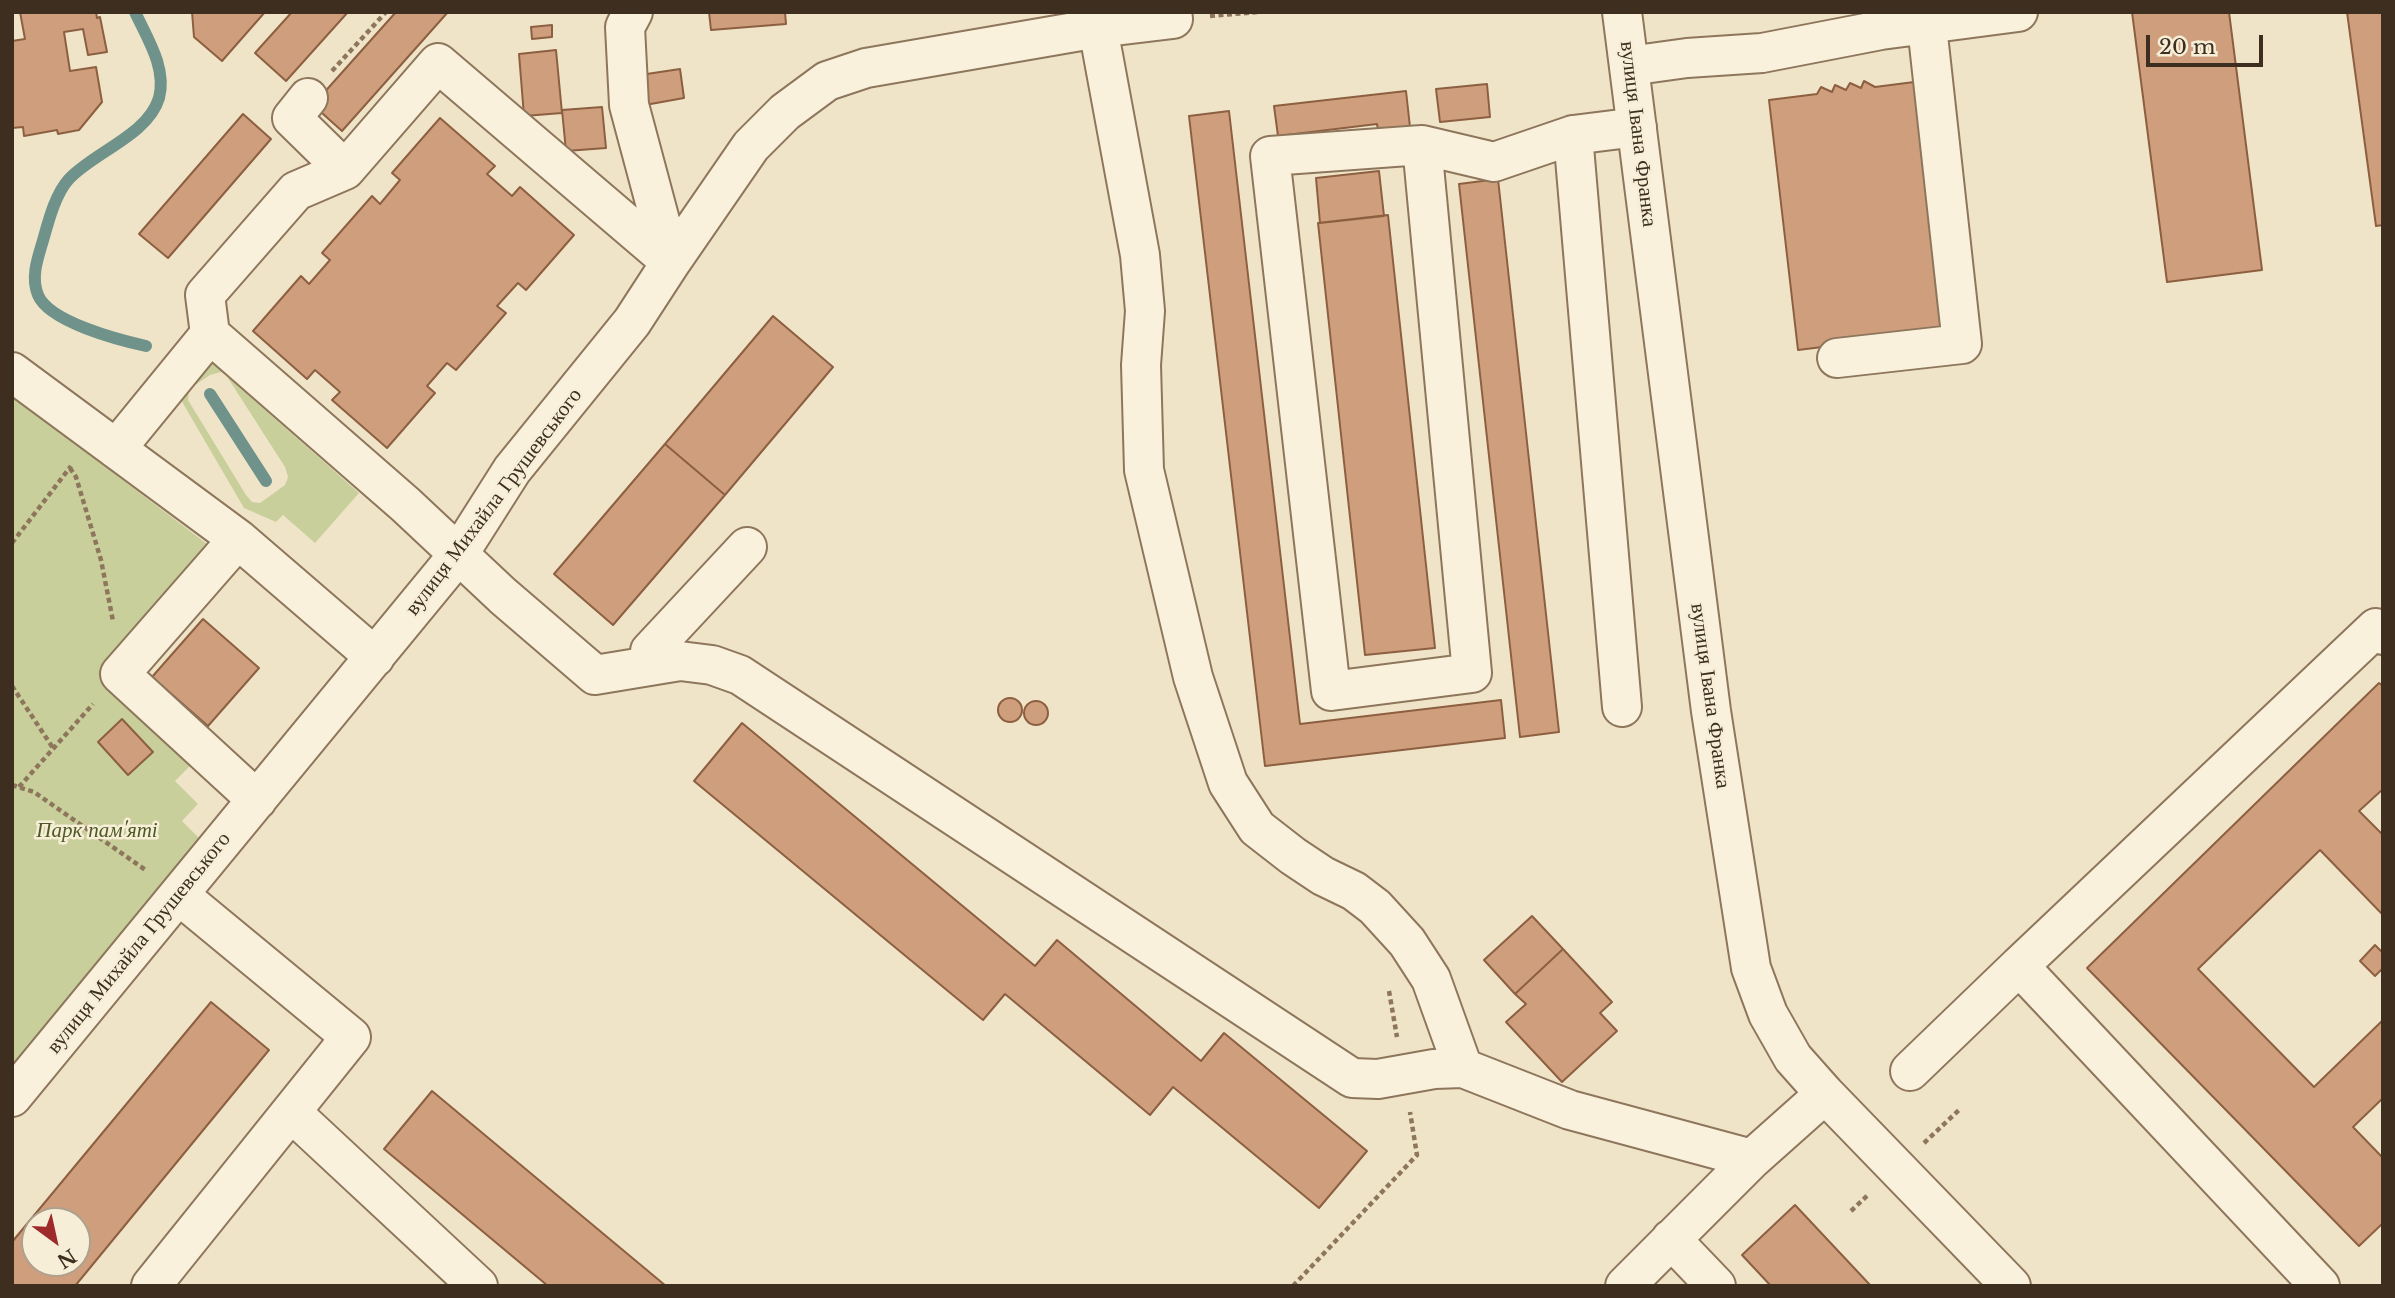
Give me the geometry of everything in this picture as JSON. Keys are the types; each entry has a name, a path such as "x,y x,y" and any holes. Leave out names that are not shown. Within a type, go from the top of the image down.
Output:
{"street":[{"path":"633,12 625,27 629,105 671,262"},
{"name":"вулиця Івана Франка","path":"1622,12 1711,711 1751,968 1768,1014 1793,1058 2011,1286"},
{"path":"1629,66 1687,58 1762,53 1880,21 1927,26 2018,12"},
{"name":"вулиця Михайла Грушевського","path":"12,1097 166,885 257,800 458,555 512,470 632,322 751,146 785,112 827,81 866,68 1173,16"},
{"path":"1837,358 1962,344 1927,26"},
{"path":"1098,28 1140,255 1145,311 1141,365 1144,470 1193,677 1228,783 1257,828 1303,863 1354,891 1375,907 1407,942 1431,979 1463,1068"},
{"path":"671,262 438,63 345,170 296,191 205,295 210,334 595,675 680,661 712,665 740,675 1352,1078 1378,1079 1434,1069 1463,1068 1570,1110 1752,1160"},
{"path":"308,99 292,118 345,170"},
{"path":"1422,145 1472,673 1331,691 1270,156 1422,145 1494,162 1573,135 1637,127"},
{"path":"1573,135 1622,707"},
{"path":"116,449 210,334"},
{"path":"12,372 238,539 375,657"},
{"path":"238,539 120,674 257,800"},
{"path":"649,666 650,651 747,547"},
{"path":"1910,1071 2376,628 2383,635"},
{"path":"151,1286 351,1037 166,885"},
{"path":"2019,966 2320,1286"},
{"path":"1625,1286 1752,1160 1825,1094"},
{"path":"291,1112 478,1286"},
{"path":"1671,1239 1716,1286"}],"path":[{"path":"1173,16 1258,12"},
{"path":"308,99 385,13 390,19"},
{"path":"12,543 78,457"},
{"path":"70,468 76,477 101,560 116,630"},
{"path":"12,686 53,748"},
{"path":"19,787 102,695"},
{"path":"12,785 34,792 166,885"},
{"path":"1293,1286 1418,1155 1388,985"},
{"path":"1921,1146 1959,1110"},
{"path":"1851,1211 1875,1188"}],"green space":[{"path":"215,361 259,392 253,399 359,493 315,543 283,515 276,522 244,508 181,400 189,389 209,362","holes":["221,372 226,375 285,467 288,477 285,485 260,503 252,502 246,495 188,400 189,389 210,375"]},
{"name":"Парк пам'яті","path":"12,396 215,550 100,677 195,761 175,781 198,804 182,821 201,840 12,1068"}],"building":[{"path":"20,12 96,12 97,18 100,17 107,52 88,55 83,29 64,32 70,71 96,67 102,102 79,130 58,134 57,130 24,136 23,127 12,128 12,41 25,39"},
{"path":"192,12 265,12 222,61 194,37"},
{"path":"292,12 348,12 286,81 255,53"},
{"path":"396,12 448,12 342,131 313,105"},
{"path":"709,12 785,12 786,24 711,30"},
{"path":"2132,12 2229,12 2262,270 2167,282"},
{"path":"2347,12 2383,12 2383,225 2376,226"},
{"path":"552,25 552,37 532,39 531,27"},
{"path":"556,50 562,113 524,116 519,54"},
{"path":"680,69 684,98 645,105 640,75"},
{"path":"1864,81 1875,87 1922,81 1952,331 1798,350 1769,100 1817,94 1821,87 1832,92 1835,85 1846,90 1850,83 1861,88"},
{"path":"1487,84 1490,117 1440,122 1436,89"},
{"path":"1406,91 1410,127 1378,130 1377,124 1278,136 1274,106"},
{"path":"602,107 606,148 566,151 562,110"},
{"path":"1229,111 1300,724 1501,700 1505,738 1265,766 1189,116"},
{"path":"243,114 271,139 168,258 139,234"},
{"path":"440,118 495,166 487,174 512,196 520,187 574,235 526,290 518,283 497,306 506,313 456,370 447,363 427,386 435,393 387,448 332,400 340,392 315,370 307,379 253,331 301,276 309,284 330,260 322,253 372,196 380,204 400,180 392,173"},
{"path":"1379,171 1384,216 1320,223 1316,178"},
{"path":"1498,179 1559,732 1520,737 1459,184"},
{"path":"1388,215 1435,648 1365,655 1318,223"},
{"path":"773,316 833,367 725,495 665,444"},
{"path":"665,444 725,495 613,625 554,574"},
{"path":"203,619 259,668 208,726 152,677"},
{"path":"2379,683 2383,686 2383,789 2359,811 2383,835 2383,915 2320,850 2198,969 2314,1087 2383,1020 2383,1098 2353,1127 2383,1158 2383,1223 2359,1246 2087,968"},
{"path":"1010,698 1018,702 1022,710 1018,718 1010,722 1002,718 998,710 1002,702"},
{"path":"1036,701 1044,705 1048,713 1044,721 1036,725 1028,721 1024,713 1028,705"},
{"path":"122,719 153,752 128,775 98,742"},
{"path":"742,723 1035,966 1057,940 1201,1061 1224,1033 1367,1151 1319,1208 1173,1087 1150,1115 1005,994 983,1020 694,781"},
{"path":"1532,916 1563,949 1515,994 1484,960"},
{"path":"2375,945 2383,953 2383,968 2375,976 2360,961"},
{"path":"1563,949 1612,1002 1600,1013 1617,1031 1562,1082 1506,1022 1526,1004 1515,994"},
{"path":"211,1002 269,1050 91,1267 91,1207 41,1207"},
{"path":"432,1091 666,1286 548,1286 384,1149"},
{"path":"1795,1205 1871,1286 1771,1286 1742,1255"},
{"path":"21,1231 21,1277 82,1277 75,1286 12,1286 12,1242"}],"waterway":[{"path":"135,12 158,64 161,87 159,98 153,111 132,133 80,169 64,185 48,222 35,280 38,295 56,314 86,328 146,346"},
{"path":"210,394 266,481"}]}
